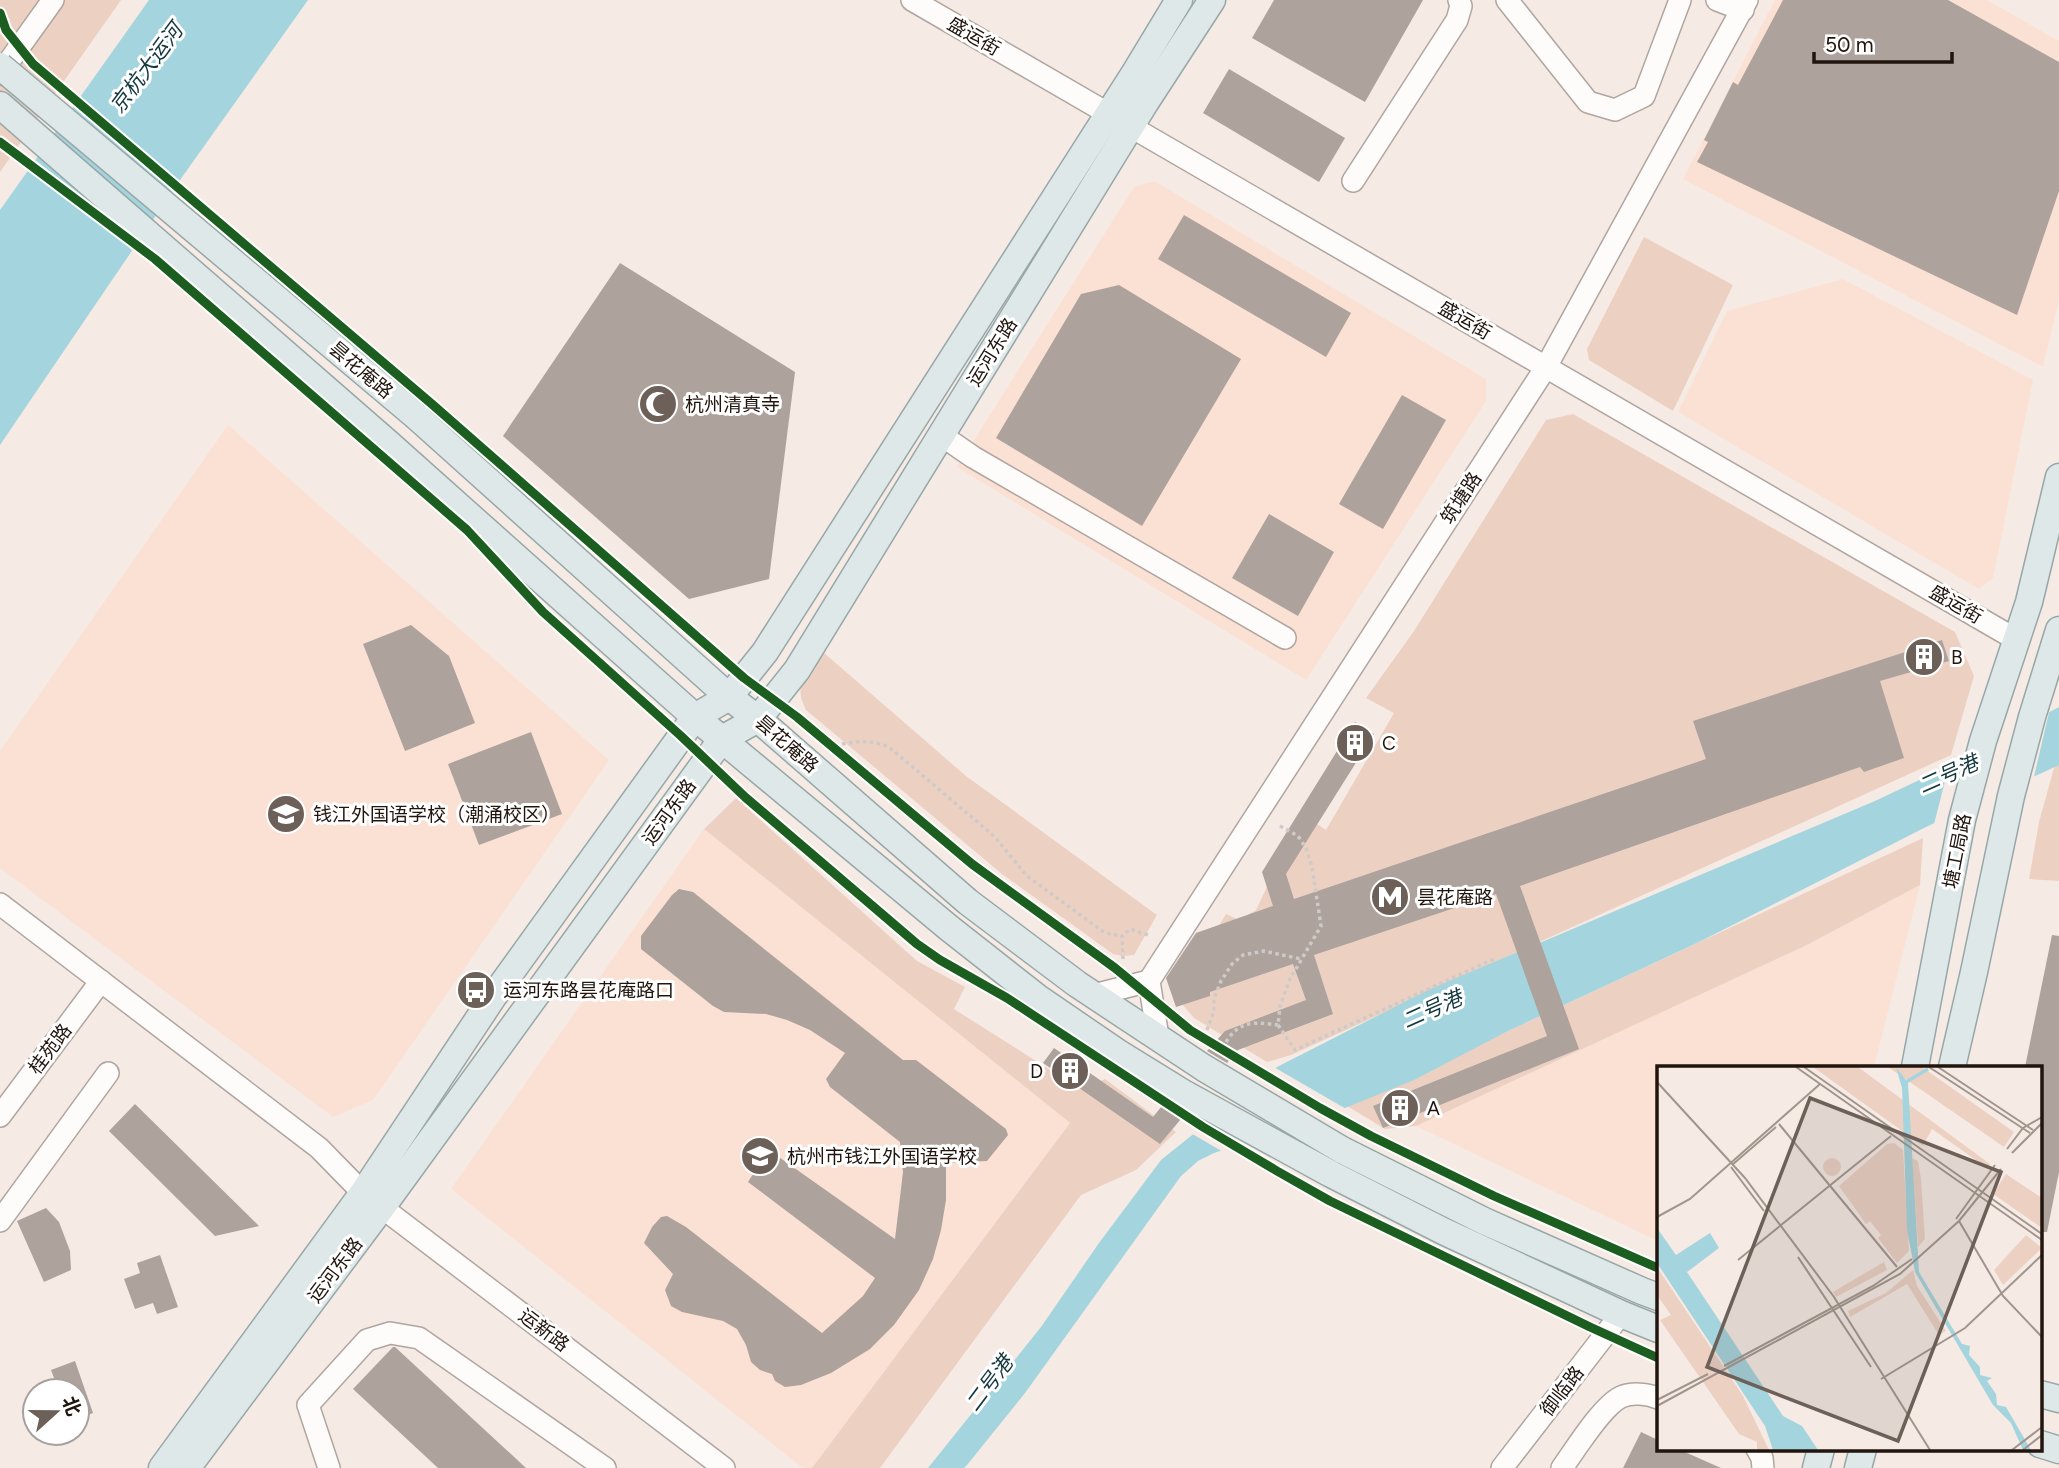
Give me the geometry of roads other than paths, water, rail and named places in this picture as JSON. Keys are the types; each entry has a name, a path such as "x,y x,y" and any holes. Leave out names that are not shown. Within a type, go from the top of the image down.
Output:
{"main road":[{"name":"运河东路","path":"162,1468 372,1200 722,739 758,719 796,670 941,435 1119,120 1178,0"},
{"name":"运河东路","path":"187,1468 372,1200 493,997 695,717 729,697 765,652 1119,120 1212,0"},
{"name":"昙花庵路","path":"0,66 417,417 729,697 758,719 968,902 1094,995 1158,1037 1208,1056 1337,1162 1443,1231 1657,1329"},
{"name":"昙花庵路","path":"0,105 389,444 695,717 949,928 1038,998 1116,1052 1185,1094 1337,1162 1484,1221 1657,1297"},
{"name":"塘工局路","path":"1915,1066 1962,820 1983,741 2029,602 2059,477"},
{"path":"1952,1066 2011,796 2059,630"},
{"path":"2042,1395 2059,1399"},
{"path":"2042,1445 2059,1450"},
{"path":"1816,1468 1821,1450"},
{"path":"1858,1468 1863,1450"}],"street":[{"path":"0,74 53,0"},
{"name":"盛运街","path":"912,0 2017,640"},
{"path":"1353,181 1457,20 1461,6 1459,0"},
{"path":"1507,0 1588,102 1615,110 1644,96 1680,0"},
{"path":"1717,0 1745,5"},
{"name":"筑塘路","path":"1149,981 1546,367 1745,5"},
{"path":"941,435 973,457 1285,638"},
{"name":"运新路","path":"0,904 319,1148 372,1200 724,1468"},
{"name":"桂苑路","path":"0,1116 100,981"},
{"path":"1094,995 1149,981 1158,1037"},
{"path":"0,1221 108,1073"},
{"name":"御临路","path":"1502,1468 1621,1314"},
{"path":"329,1468 308,1405 367,1340 390,1333 419,1338 605,1468"},
{"path":"1562,1468 1603,1412 1622,1396 1635,1394 1657,1398"},
{"path":"1758,1450 1763,1468"}],"water":[{"name":"京杭大运河","path":"149,0 308,0 180,180 0,445 0,210"},
{"name":"二号港","path":"2059,707 2059,765 1926,827 1699,942 1506,1032 1414,1080 1340,1110 1214,1153 1198,1161 1181,1176 1025,1393 967,1465 964,1468 928,1468 1041,1327 1161,1160 1277,1067 1428,990 1875,801 1951,765"}],"place":[{"name":"杭州清真寺","path":"658,404"},
{"name":"B","path":"1924,657"},
{"name":"C","path":"1355,743"},
{"name":"钱江外国语学校（潮涌校区）","path":"286,814"},
{"name":"昙花庵路","path":"1390,897"},
{"name":"运河东路昙花庵路口","path":"476,990"},
{"name":"D","path":"1070,1071"},
{"name":"A","path":"1400,1108"},
{"name":"杭州市钱江外国语学校","path":"760,1156"}]}
